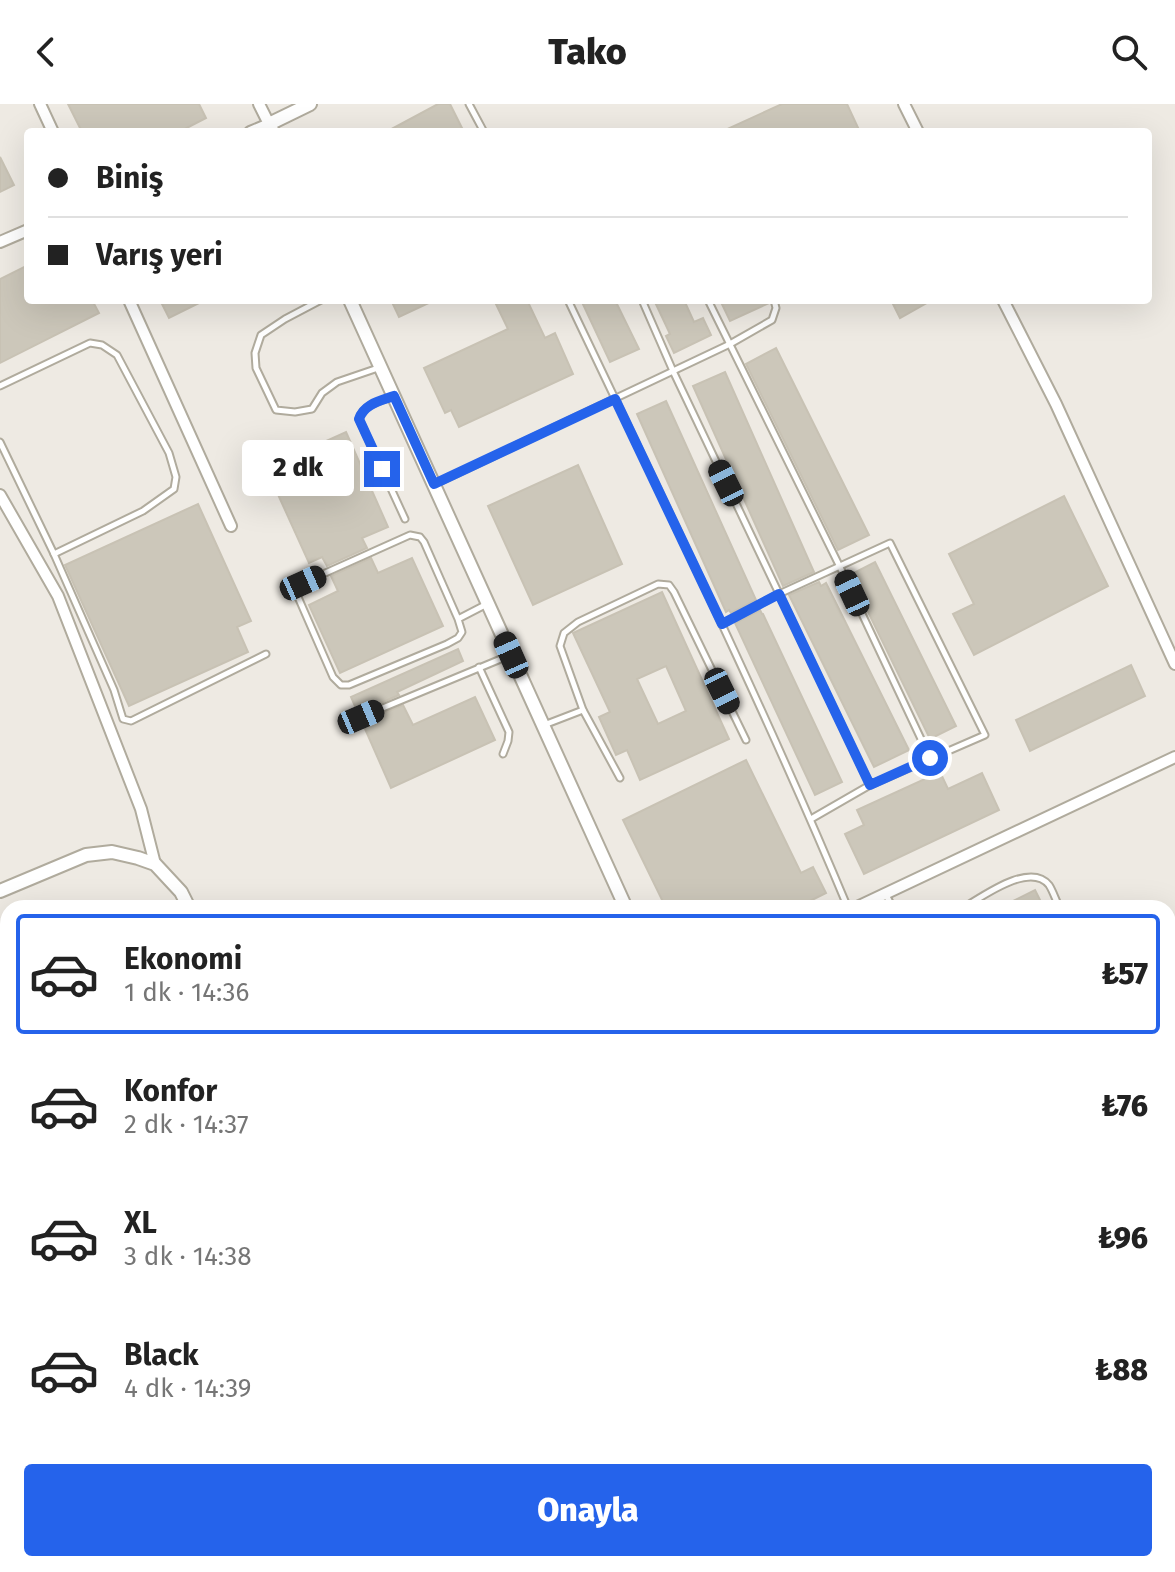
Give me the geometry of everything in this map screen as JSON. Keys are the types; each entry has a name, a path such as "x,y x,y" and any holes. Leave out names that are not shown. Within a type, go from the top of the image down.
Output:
{"street":[{"path":"40,104 51,128"},
{"path":"259,104 271,128 310,104"},
{"path":"904,104 916,128"},
{"path":"0,242 24,232"},
{"path":"131,304 231,526"},
{"path":"352,304 622,900"},
{"path":"1005,304 1056,404 1175,664"},
{"path":"0,495 58,596 141,809 155,864"},
{"path":"872,900 1175,757"},
{"path":"0,891 86,855 112,852 155,864 185,900"}],"lane":[{"path":"469,104 482,128"},
{"path":"313,304 261,335 255,353 256,368 276,410 295,412 312,409 322,393 337,382 381,367"},
{"path":"570,304 722,624 845,900"},
{"path":"644,304 870,785"},
{"path":"710,304 930,758"},
{"path":"434,484 730,344 772,320 775,304"},
{"path":"0,386 90,343 102,345 117,355 169,453 176,477 174,489 143,511 54,554"},
{"path":"394,396 370,405 361,412 359,419 405,519"},
{"path":"0,442 54,554 114,690 123,719"},
{"path":"410,535 420,537 424,542 458,619 462,632 458,638 349,685 341,685 333,677 298,597 303,583 410,535"},
{"path":"722,624 890,543 985,735 870,785 811,819"},
{"path":"620,778 583,710 560,646 564,633 578,622 658,584 669,585 746,740"},
{"path":"458,619 488,603"},
{"path":"109,727 123,719 131,721 266,654"},
{"path":"361,717 511,655"},
{"path":"479,667 509,732 503,754"},
{"path":"543,726 583,710"},
{"path":"977,900 1011,881 1033,876 1048,884 1056,900"},
{"path":"885,894 888,900"}],"building":[{"path":"68,104 199,104 206,118 187,128 80,128"},
{"path":"438,104 450,104 462,128 393,128"},
{"path":"782,104 847,104 858,128 730,128"},
{"path":"0,157 14,185 0,192"},
{"path":"24,267 24,304 94,304 99,313 0,363 0,279"},
{"path":"162,304 197,304 169,318"},
{"path":"393,304 427,304 399,317"},
{"path":"496,304 529,304 545,338 555,333 573,374 459,427 451,410 445,413 424,368 508,329"},
{"path":"583,304 617,304 639,349 610,362"},
{"path":"656,304 686,304 694,322 703,318 711,335 674,353 666,336 670,334"},
{"path":"722,304 767,304 730,321"},
{"path":"893,304 925,304 900,318"},
{"path":"776,348 869,535 838,550 746,364"},
{"path":"725,372 814,572 783,586 693,386"},
{"path":"666,401 756,600 731,613 729,610 726,612 637,414"},
{"path":"346,432 388,527 362,538 367,548 327,566 322,557 309,563 266,468"},
{"path":"578,465 622,564 533,605 488,506"},
{"path":"1064,496 1108,586 974,655 953,614 974,604 949,554"},
{"path":"198,504 251,621 237,627 248,652 129,706 65,565"},
{"path":"371,558 378,573 412,558 443,626 340,673 309,605 338,591 331,576"},
{"path":"875,562 956,726 930,739 850,575"},
{"path":"819,582 821,586 826,583 909,750 874,767 789,595"},
{"path":"662,592 729,739 640,780 627,750 616,755 599,717 610,712 573,633","holes":["666,666 686,711 658,724 637,679"]},
{"path":"760,610 842,782 815,795 735,623"},
{"path":"458,649 463,661 358,713 351,697"},
{"path":"1131,665 1145,696 1030,751 1016,720"},
{"path":"475,697 495,740 391,788 362,722 403,705 413,725"},
{"path":"746,760 801,873 813,867 826,893 812,900 662,900 623,820"},
{"path":"940,772 948,789 982,773 999,810 864,874 845,834 864,825 857,810"},
{"path":"1035,890 1040,900 1015,900"}],"route":[{"path":"382,469 359,419 361,412 370,405 394,396 434,484 615,399 722,624 779,594 870,785 930,758"}]}
